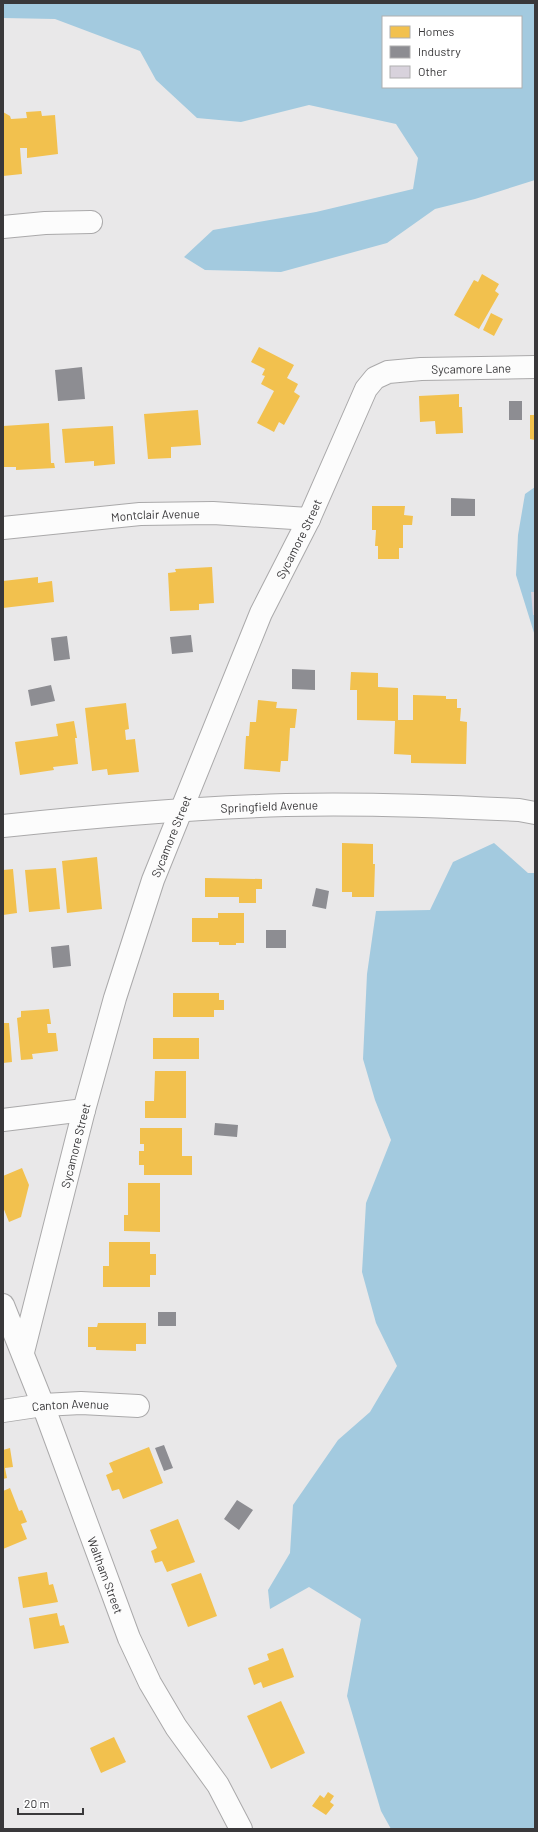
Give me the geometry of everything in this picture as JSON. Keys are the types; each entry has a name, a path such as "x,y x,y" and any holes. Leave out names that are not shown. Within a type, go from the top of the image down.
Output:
{"street":[{"path":"3,227 45,222 91,222"},
{"name":"Sycamore Lane","path":"408,370 535,367"},
{"name":"Sycamore Street","path":"23,1352 84,1110 115,998 152,880 261,613 309,519 366,389 375,378 388,372 408,370"},
{"name":"Montclair Avenue","path":"3,528 140,514 213,513 309,519"},
{"name":"Springfield Avenue","path":"3,826 75,818 286,805 368,804 514,809 535,813"},
{"path":"3,1120 84,1110"},
{"name":"Waltham Street","path":"3,1305 43,1405 128,1638 150,1683 176,1727 218,1785 241,1829"},
{"name":"Canton Avenue","path":"3,1411 43,1405 81,1403 138,1406"}],"water":[{"path":"3,3 535,3 535,180 475,199 435,209 387,243 281,272 205,270 184,257 213,230 316,212 413,189 418,158 396,124 309,105 241,122 197,118 156,80 140,51 55,19 3,18"},
{"path":"535,487 535,636 516,575 518,535 525,494"},
{"path":"494,843 528,873 535,873 535,1829 391,1829 381,1811 347,1696 361,1619 309,1587 270,1609 268,1590 290,1553 293,1505 338,1440 370,1412 397,1366 376,1323 362,1272 366,1203 391,1140 375,1100 363,1059 367,974 376,911 430,910 453,862"}],"building: Homes":[{"path":"41,111 42,116 55,115 58,154 27,158 27,148 20,148 22,174 3,176 3,112 10,116 11,119 27,118 26,112"},
{"path":"482,274 499,284 495,291 499,294 479,329 454,315 474,280 478,282"},
{"path":"491,313 503,319 494,336 483,330"},
{"path":"259,347 294,365 287,378 298,384 294,392 300,396 284,425 279,422 274,432 257,423 274,391 261,384 265,376 262,375 265,369 251,362"},
{"path":"459,394 459,407 462,407 463,433 436,434 435,421 420,422 419,396"},
{"path":"198,410 201,445 171,447 171,458 148,459 144,414"},
{"path":"530,415 535,415 535,440 530,439"},
{"path":"49,423 51,463 54,463 55,468 16,470 16,467 3,467 3,426"},
{"path":"113,426 115,464 94,466 94,461 65,463 62,429"},
{"path":"372,506 405,506 404,515 413,516 412,525 403,525 403,548 399,548 399,559 378,559 378,546 375,546 376,530 372,530"},
{"path":"212,567 214,603 199,604 199,610 170,611 168,573 176,572 175,569"},
{"path":"38,577 38,583 52,581 54,602 3,608 3,581"},
{"path":"351,672 378,673 378,687 398,688 398,720 413,720 413,695 446,696 446,699 457,699 457,708 461,708 460,721 467,722 466,764 411,763 411,755 394,754 395,721 357,720 357,690 350,690"},
{"path":"258,700 277,702 276,708 297,709 295,728 290,728 288,761 281,761 280,772 244,769 246,736 249,736 250,722 256,722"},
{"path":"126,703 129,729 125,730 126,740 135,739 139,772 108,775 107,769 92,771 85,708"},
{"path":"74,721 77,738 75,738 78,764 53,767 54,770 20,775 15,742 58,736 56,724"},
{"path":"342,843 373,844 373,864 375,864 374,897 352,897 352,892 342,892"},
{"path":"97,857 102,909 67,913 62,861"},
{"path":"56,868 60,909 29,912 25,870"},
{"path":"13,869 17,913 3,915 3,870"},
{"path":"205,878 262,879 262,889 256,889 256,903 239,903 239,897 205,897"},
{"path":"218,913 244,913 244,943 236,943 236,945 219,945 219,942 192,942 192,918 218,918"},
{"path":"173,993 219,993 219,1000 224,1000 224,1010 214,1010 214,1017 173,1017"},
{"path":"49,1009 51,1024 47,1024 48,1033 56,1033 58,1051 32,1054 33,1059 21,1060 17,1018 21,1017 21,1011"},
{"path":"3,1023 9,1023 12,1062 3,1063"},
{"path":"153,1038 199,1038 199,1059 153,1059"},
{"path":"155,1071 186,1071 186,1118 145,1118 145,1101 154,1101"},
{"path":"140,1128 182,1128 182,1156 192,1156 192,1175 144,1175 144,1165 139,1165 139,1151 144,1151 144,1144 140,1144"},
{"path":"22,1168 29,1185 21,1217 9,1222 3,1207 3,1176"},
{"path":"128,1183 160,1183 160,1232 124,1231 124,1215 128,1215"},
{"path":"109,1242 150,1242 150,1254 156,1254 156,1275 150,1275 150,1287 103,1287 103,1266 109,1266"},
{"path":"98,1323 146,1323 146,1344 136,1344 136,1351 96,1350 96,1347 88,1347 88,1327 97,1327"},
{"path":"149,1447 163,1483 123,1499 119,1489 112,1491 106,1475 113,1472 109,1463"},
{"path":"10,1448 13,1467 5,1468 7,1478 3,1479 3,1450"},
{"path":"10,1488 19,1511 22,1510 27,1522 21,1524 27,1539 3,1549 3,1491"},
{"path":"178,1519 195,1562 167,1572 162,1561 155,1563 151,1551 157,1548 150,1530"},
{"path":"47,1572 49,1585 53,1584 58,1602 23,1608 18,1577"},
{"path":"201,1573 217,1616 188,1627 171,1584"},
{"path":"57,1613 60,1626 64,1625 69,1643 34,1649 29,1618"},
{"path":"283,1648 294,1677 263,1688 261,1682 254,1685 248,1668 269,1660 267,1654"},
{"path":"281,1701 305,1753 271,1769 247,1716"},
{"path":"114,1737 126,1762 101,1773 90,1748"},
{"path":"328,1792 334,1796 330,1802 334,1805 326,1815 312,1806 320,1795 324,1798"}],"building: Industry":[{"path":"82,367 85,399 58,401 55,370"},
{"path":"509,401 522,401 522,420 509,420"},
{"path":"451,498 475,499 475,516 451,516"},
{"path":"191,635 193,652 172,654 170,637"},
{"path":"67,636 70,659 54,661 51,638"},
{"path":"292,669 315,670 315,690 292,689"},
{"path":"51,685 55,701 31,706 28,690"},
{"path":"316,888 329,891 326,909 312,906"},
{"path":"266,930 286,930 286,948 266,948"},
{"path":"69,945 71,966 53,968 51,947"},
{"path":"215,1123 238,1125 237,1137 214,1135"},
{"path":"158,1312 176,1312 176,1326 158,1326"},
{"path":"164,1445 173,1468 164,1471 155,1448"},
{"path":"237,1500 253,1510 239,1530 224,1519"}],"building: Other":[{"path":"531,592 535,592 535,615 533,615"}]}
